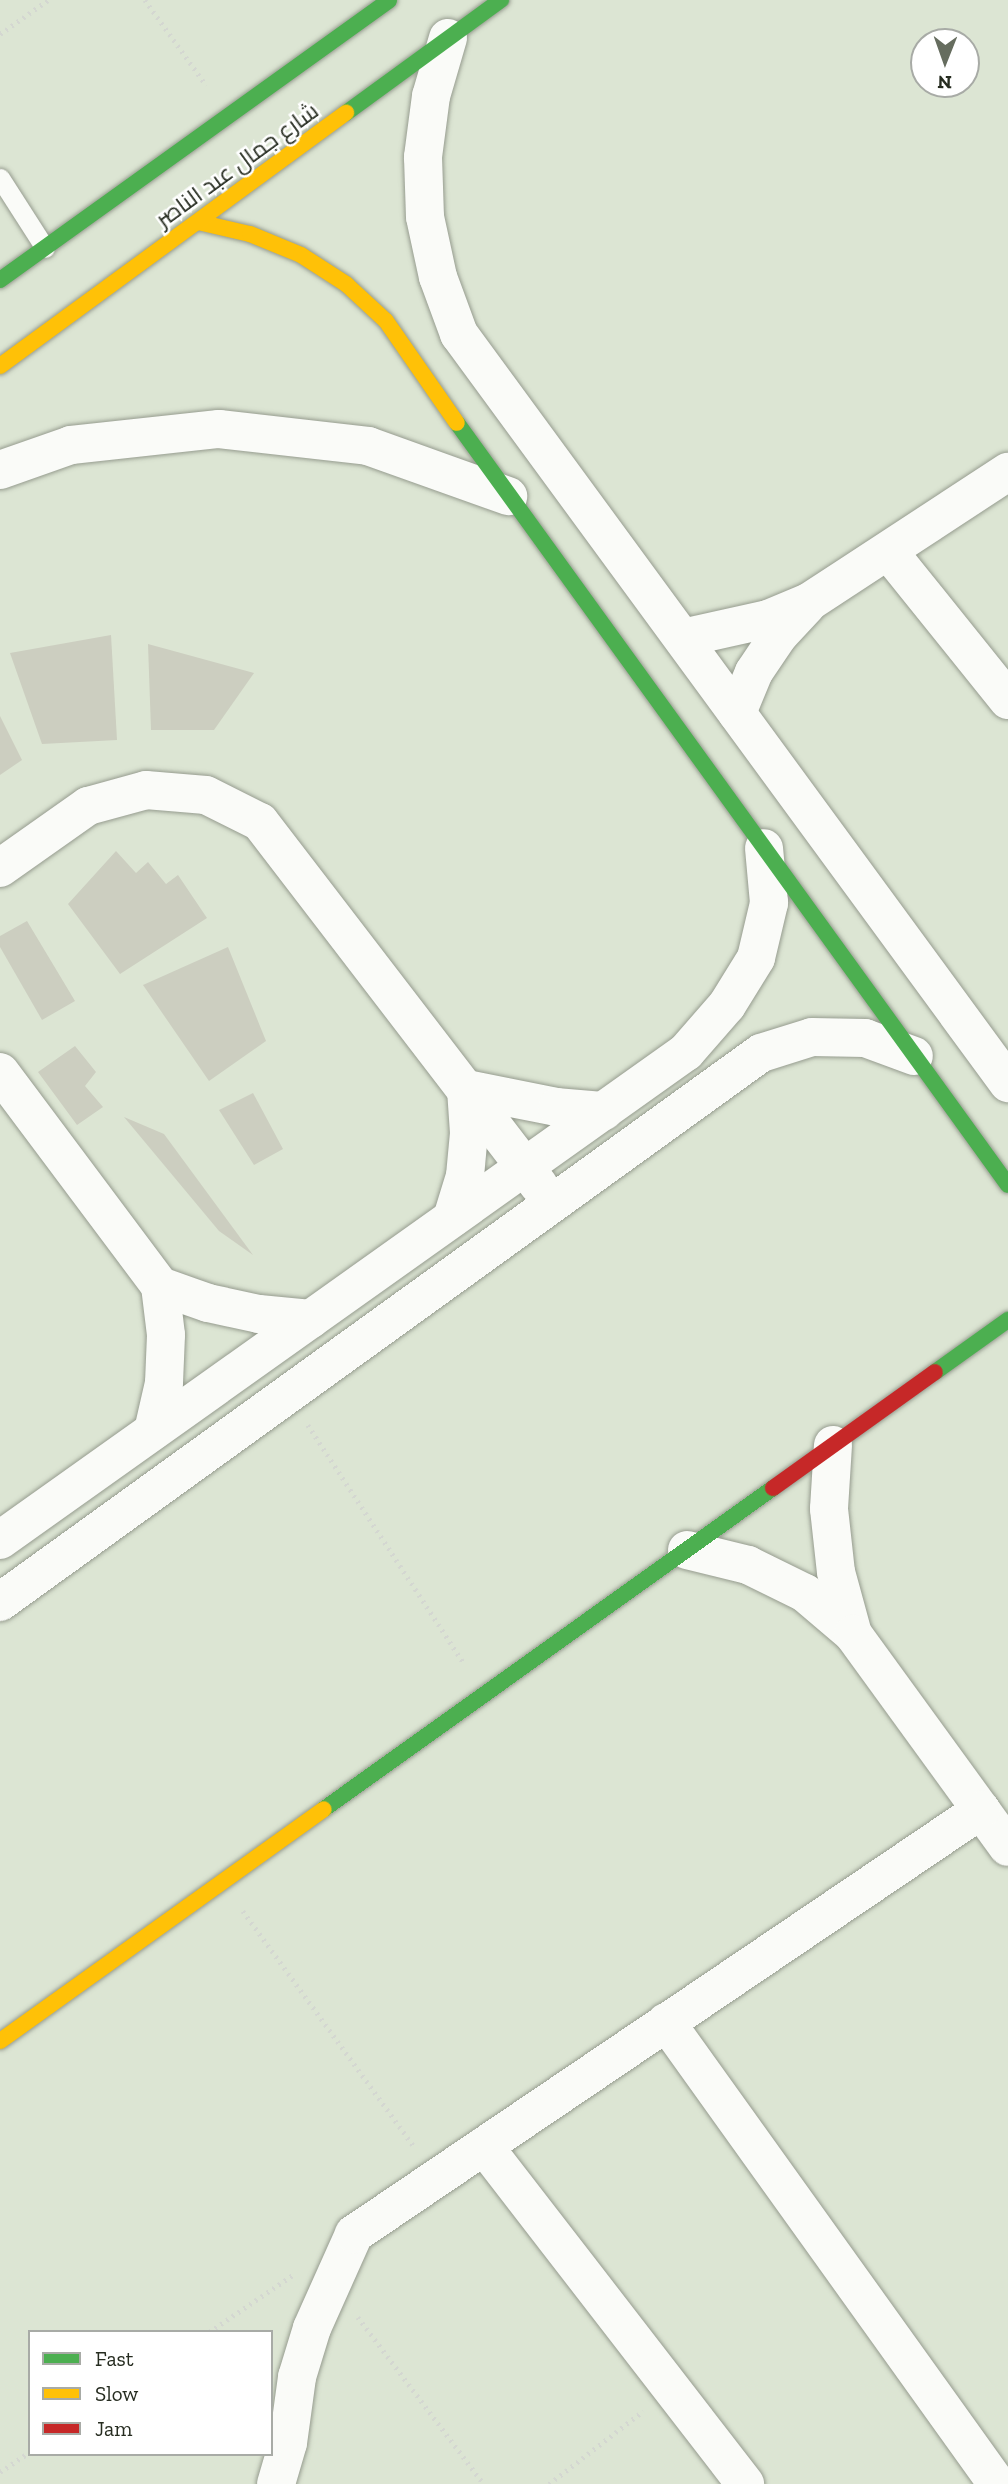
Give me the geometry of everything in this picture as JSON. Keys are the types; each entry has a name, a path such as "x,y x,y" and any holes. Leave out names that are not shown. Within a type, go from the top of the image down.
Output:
{"street":[{"name":"شارع جمال عبد الناصر","path":"0,280 389,0"},
{"name":"شارع جمال عبد الناصر","path":"0,366 501,0"},
{"path":"448,38 431,96 423,156 425,205 438,277 459,334 1008,1083"},
{"path":"198,222 250,234 301,255 335,277 386,321 508,496 1008,1185"},
{"path":"418,365 459,334"},
{"path":"0,470 71,445 219,429 368,446 508,496"},
{"path":"682,638 747,625 809,602 890,552 1008,472"},
{"path":"890,552 1008,700"},
{"path":"737,713 754,672 773,644 809,602"},
{"path":"0,869 88,806 146,790 206,795 260,821 553,1203"},
{"path":"0,1540 687,1052 727,1005 756,958 769,903 764,848"},
{"path":"0,1602 761,1054 812,1037 865,1038 915,1056"},
{"path":"0,1072 160,1286 166,1335 164,1383 153,1431"},
{"path":"466,1089 546,1105 604,1111"},
{"path":"452,1218 465,1176 469,1133 466,1089"},
{"path":"160,1286 208,1303 260,1314 311,1319"},
{"path":"0,2041 1008,1321"},
{"path":"833,1445 830,1509 836,1572 853,1634"},
{"path":"687,1550 748,1565 805,1593 853,1634 1008,1847"},
{"path":"276,2484 288,2443 315,2276 354,2234 981,1810"},
{"path":"666,2022 997,2484"},
{"path":"484,2146 745,2484"}],"lane":[{"path":"0,178 45,248"}],"path":[{"path":"0,34 48,0"},
{"path":"145,0 228,116"},
{"path":"288,1395 485,1695"},
{"path":"222,1882 436,2178"},
{"path":"213,2330 315,2276 484,2484"},
{"path":"549,2484 671,2389"},
{"path":"0,2472 28,2453"}],"building":[{"path":"111,635 117,740 42,744 10,653"},
{"path":"148,644 254,673 214,730 151,730"},
{"path":"0,716 22,760 0,775"},
{"path":"116,851 136,873 148,862 166,884 178,875 207,918 120,974 68,904"},
{"path":"27,921 75,1001 42,1020 0,947 0,936"},
{"path":"228,947 266,1041 209,1081 143,985"},
{"path":"75,1046 96,1072 85,1086 103,1107 77,1125 38,1072"},
{"path":"253,1093 283,1149 254,1165 219,1110"},
{"path":"124,1117 164,1134 253,1255 219,1231"}],"traffic: fast":[{"path":"0,280 389,0"},
{"path":"346,113 501,0"},
{"path":"457,423 1008,1185"},
{"path":"935,1372 1008,1320"},
{"path":"324,1809 773,1488"}],"traffic: slow":[{"path":"0,366 346,113"},
{"path":"198,222 250,234 301,255 346,284 386,321 457,423"},
{"path":"0,2041 324,1809"}],"traffic: jam":[{"path":"773,1488 935,1372"}]}
